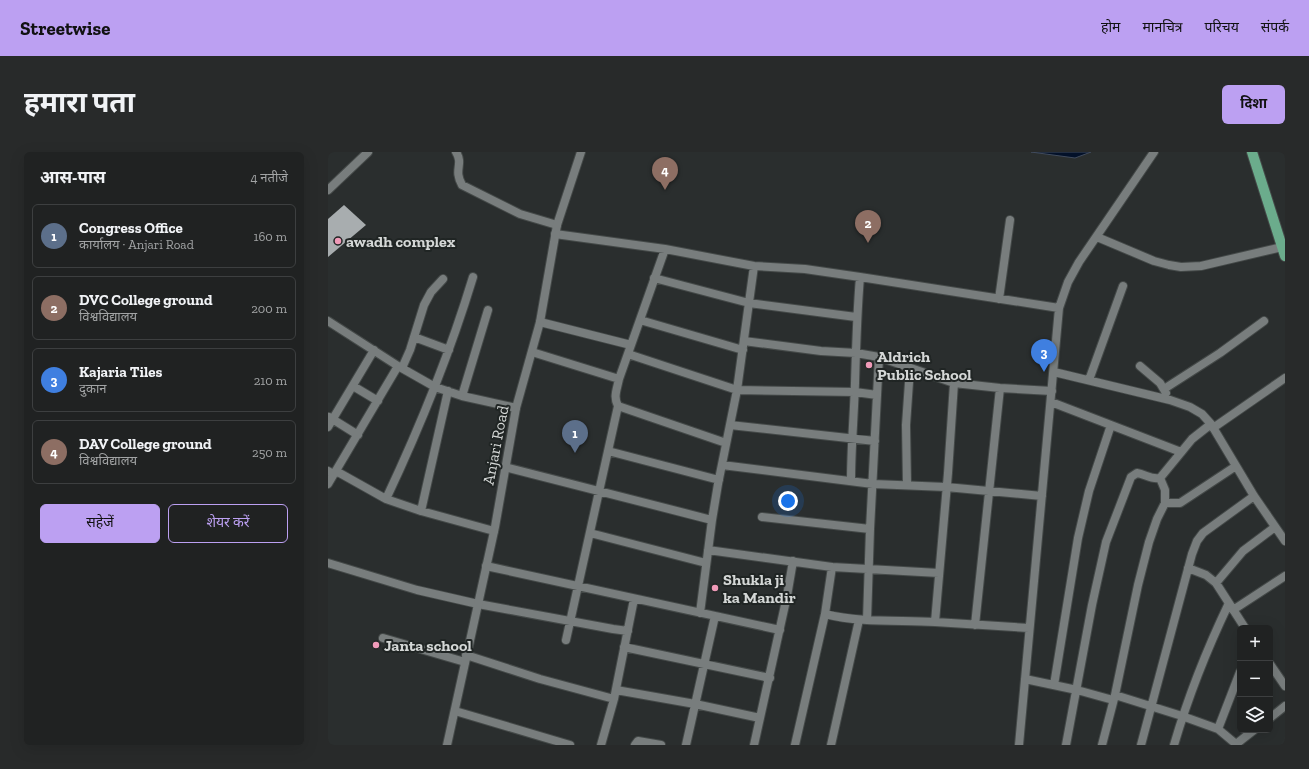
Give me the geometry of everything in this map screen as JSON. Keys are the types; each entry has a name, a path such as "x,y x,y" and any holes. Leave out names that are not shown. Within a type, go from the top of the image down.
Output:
{"main road":[{"path":"1252,152 1283,251"}],"street":[{"path":"328,190 368,152"},
{"path":"456,152 459,157 457,172 458,178 462,184 520,214 558,225"},
{"name":"Anjari Road","path":"447,745 494,531 516,408 540,322 555,234 581,152"},
{"path":"1019,745 1059,308 1068,282 1079,262 1154,152"},
{"path":"999,299 1010,220"},
{"path":"555,234 665,249 754,266 805,269 1059,308"},
{"path":"1097,236 1154,261 1181,267 1201,266 1283,251"},
{"path":"665,249 628,354 615,395 615,401 618,406 726,443"},
{"path":"700,613 712,520 737,390 754,266"},
{"path":"386,499 409,451 435,387 461,316 473,277"},
{"path":"851,481 855,392 856,317 860,277"},
{"path":"654,278 749,303 856,317"},
{"path":"328,484 332,471 358,435 400,367 414,337 424,305 431,292 443,279"},
{"path":"1089,380 1123,286"},
{"path":"462,396 488,310"},
{"path":"640,320 743,350"},
{"path":"1164,389 1220,353 1264,321"},
{"path":"328,322 435,387 462,396 516,408"},
{"path":"540,322 631,345"},
{"path":"414,337 449,350"},
{"path":"744,341 821,351 856,353 879,357 954,383 1000,388 1052,391"},
{"path":"328,427 330,418 353,386 374,350"},
{"path":"532,352 620,379"},
{"path":"628,354 737,390 855,392 877,395"},
{"path":"831,745 863,620 869,569 879,357"},
{"path":"1140,366 1160,383 1170,400"},
{"path":"907,485 906,425 910,368"},
{"path":"1054,372 1170,400 1190,407 1202,414 1212,426 1254,496 1285,541"},
{"path":"1160,478 1192,440 1285,378"},
{"path":"935,622 954,383"},
{"path":"353,386 378,401"},
{"path":"975,625 1000,388"},
{"path":"421,511 448,391"},
{"path":"1051,402 1181,452"},
{"path":"566,640 618,406"},
{"path":"330,418 358,435"},
{"path":"730,425 875,441"},
{"path":"1054,685 1078,538 1089,491 1111,425"},
{"path":"608,451 719,480"},
{"path":"722,465 873,484 989,490 1042,496"},
{"path":"1165,503 1180,503 1236,466"},
{"path":"505,467 600,490 712,520"},
{"path":"332,471 386,499 421,511 494,531"},
{"path":"1066,745 1092,605 1106,542 1131,477 1136,473 1152,478 1160,478"},
{"path":"1102,745 1149,542 1157,519 1165,503 1165,490 1160,478"},
{"path":"1141,745 1188,568 1197,541 1203,533 1254,496"},
{"path":"762,517 870,529"},
{"path":"1216,583 1243,551 1275,527"},
{"path":"590,533 706,563"},
{"path":"708,550 832,566 939,573"},
{"path":"754,745 770,678 793,561"},
{"path":"328,563 417,590 478,604 628,631"},
{"path":"486,566 780,630"},
{"path":"795,745 825,614 832,566"},
{"path":"1188,568 1206,576 1216,583 1244,625"},
{"path":"1174,745 1182,716 1214,636 1231,607 1285,576"},
{"path":"601,745 614,699 634,598"},
{"path":"825,614 842,618 863,620 935,622 1029,628"},
{"path":"686,745 715,616"},
{"path":"383,638 614,699"},
{"path":"624,647 770,678"},
{"path":"1273,668 1285,686"},
{"path":"1025,679 1114,697 1182,716 1218,729 1235,745 1250,733"},
{"path":"1218,729 1237,680"},
{"path":"616,690 695,704 760,718"},
{"path":"1273,716 1285,706"},
{"path":"455,711 570,745"},
{"path":"635,745 638,741 661,745"}],"water":[{"path":"1031,152 1091,152 1075,158"}],"building":[{"name":"awadh complex","path":"344,205 366,225 328,257 328,219"}],"place":[{"name":"DAV College ground","path":"665,190"},
{"name":"awadh complex","path":"338,241"},
{"name":"DVC College ground","path":"868,243"},
{"name":"Aldrich Public School","path":"869,365"},
{"name":"Kajaria Tiles","path":"1044,372"},
{"name":"Congress Office","path":"575,453"},
{"name":"Shukla ji ka Mandir","path":"715,588"},
{"name":"Janta school","path":"376,645"}]}
